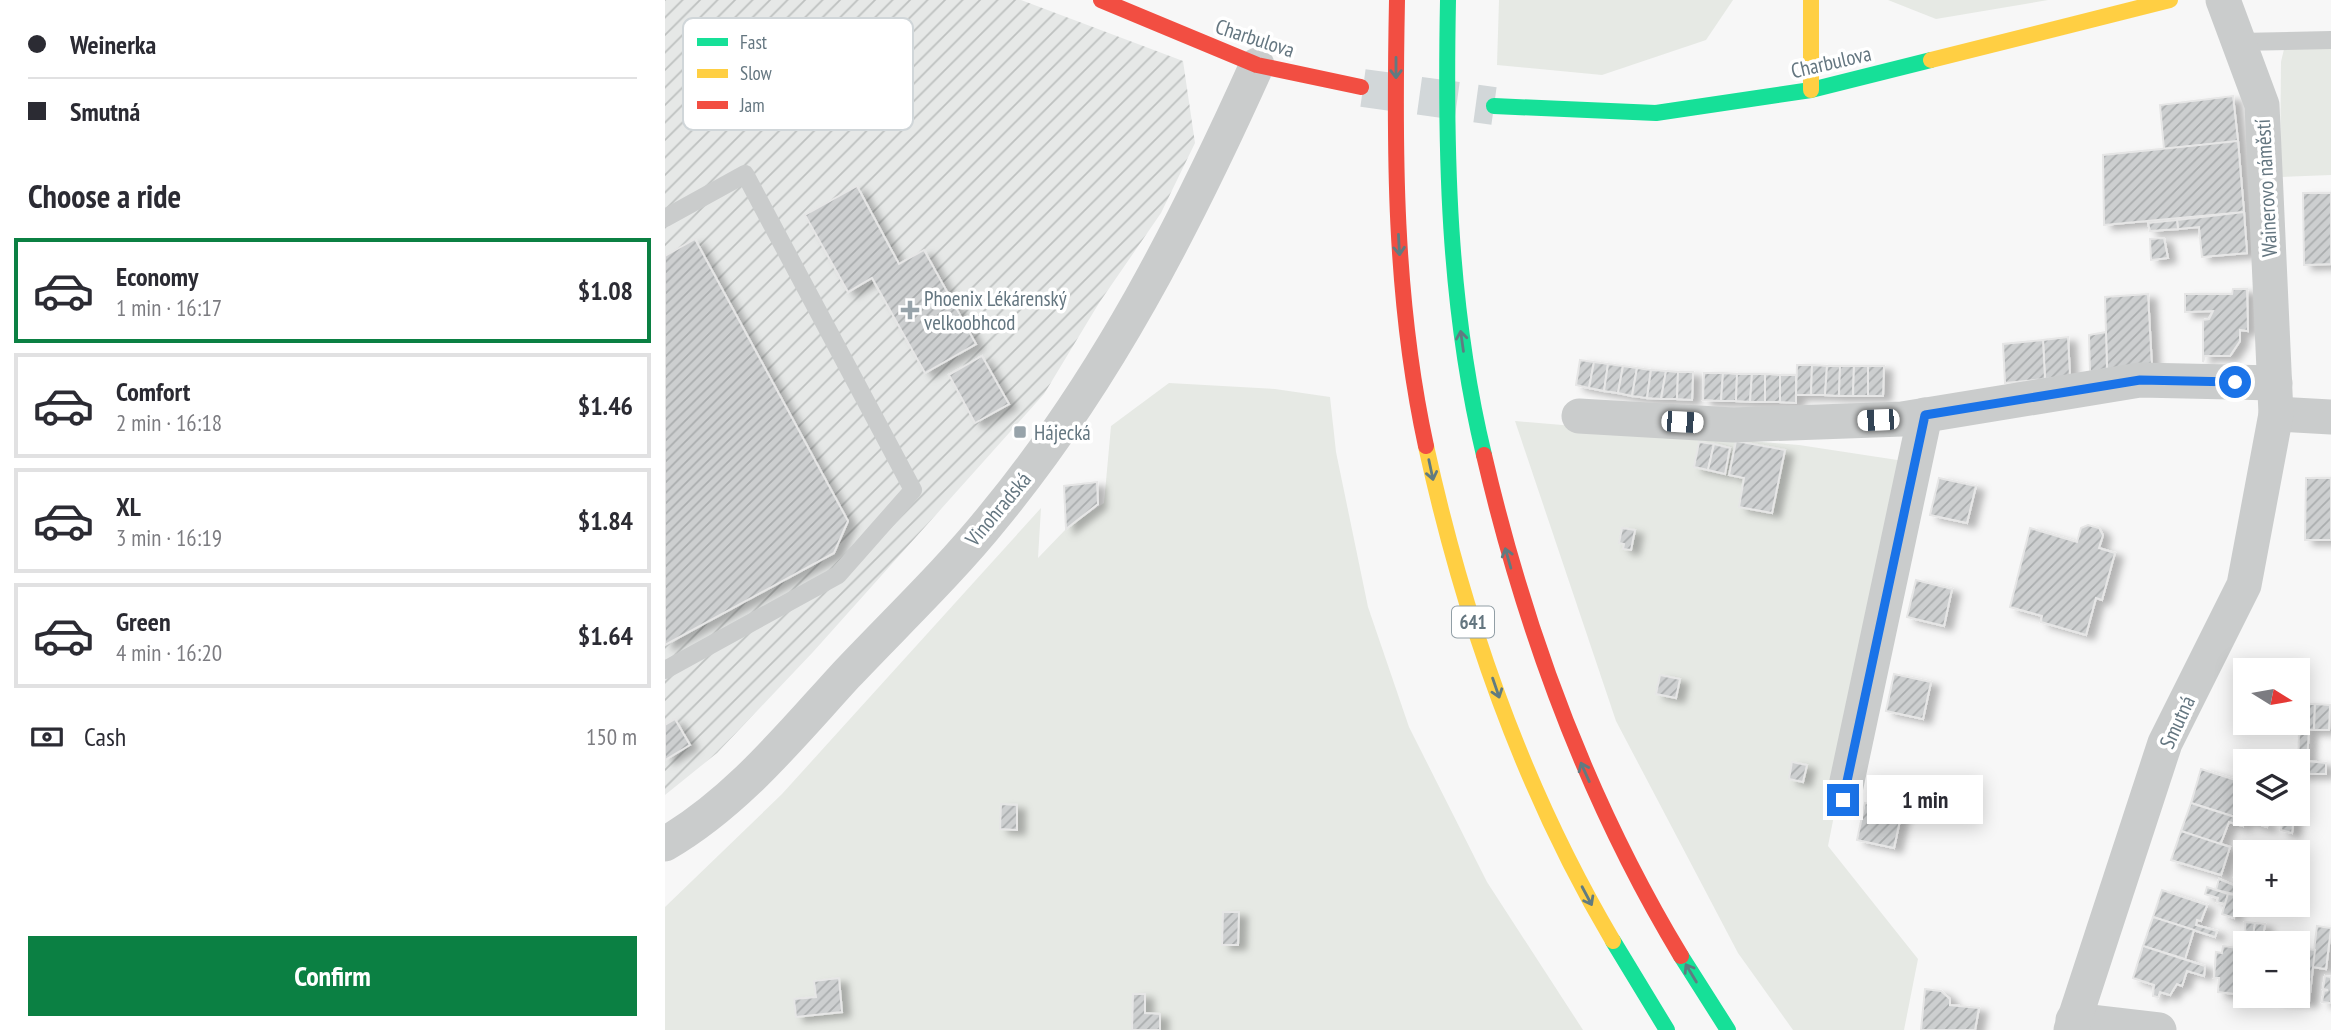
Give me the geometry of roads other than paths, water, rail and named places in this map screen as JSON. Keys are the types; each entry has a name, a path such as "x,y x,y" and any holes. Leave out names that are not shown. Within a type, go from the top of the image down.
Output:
{"main road":[{"name":"Charbulova","path":"1101,0 1257,65 1361,87"},
{"name":"641","path":"1397,0 1395,177 1407,337 1416,397 1440,514 1504,711 1551,829 1595,912 1667,1030"},
{"path":"1811,0 1811,90"},
{"name":"Charbulova","path":"1494,106 1656,113 1811,90 2170,0"},
{"name":"641","path":"1448,1 1446,175 1454,287 1471,408 1488,483 1521,602 1553,694 1601,807 1656,917 1728,1030"}],"street":[{"name":"Wainerovo náměstí","path":"2223,0 2262,105 2276,399"},
{"name":"Vinohradská","path":"665,844 738,791 993,518 1044,453 1140,305 1209,171 1257,65"},
{"path":"1579,416 1733,425 1902,419 2140,380 2276,399 2331,417"},
{"name":"Smutná","path":"2072,1025 2165,743 2244,585 2276,399"},
{"path":"1843,800 1925,415"},
{"path":"2072,1025 2159,1030"}],"lane":[{"path":"2239,42 2331,40"},
{"path":"665,219 745,174 913,490 838,575 665,670"}],"tunnel":[{"path":"1363,88 1494,106"}],"place":[{"name":"Phoenix Lékárenský velkoobhcod","path":"910,310"},
{"name":"Hájecká","path":"1020,432"}]}
